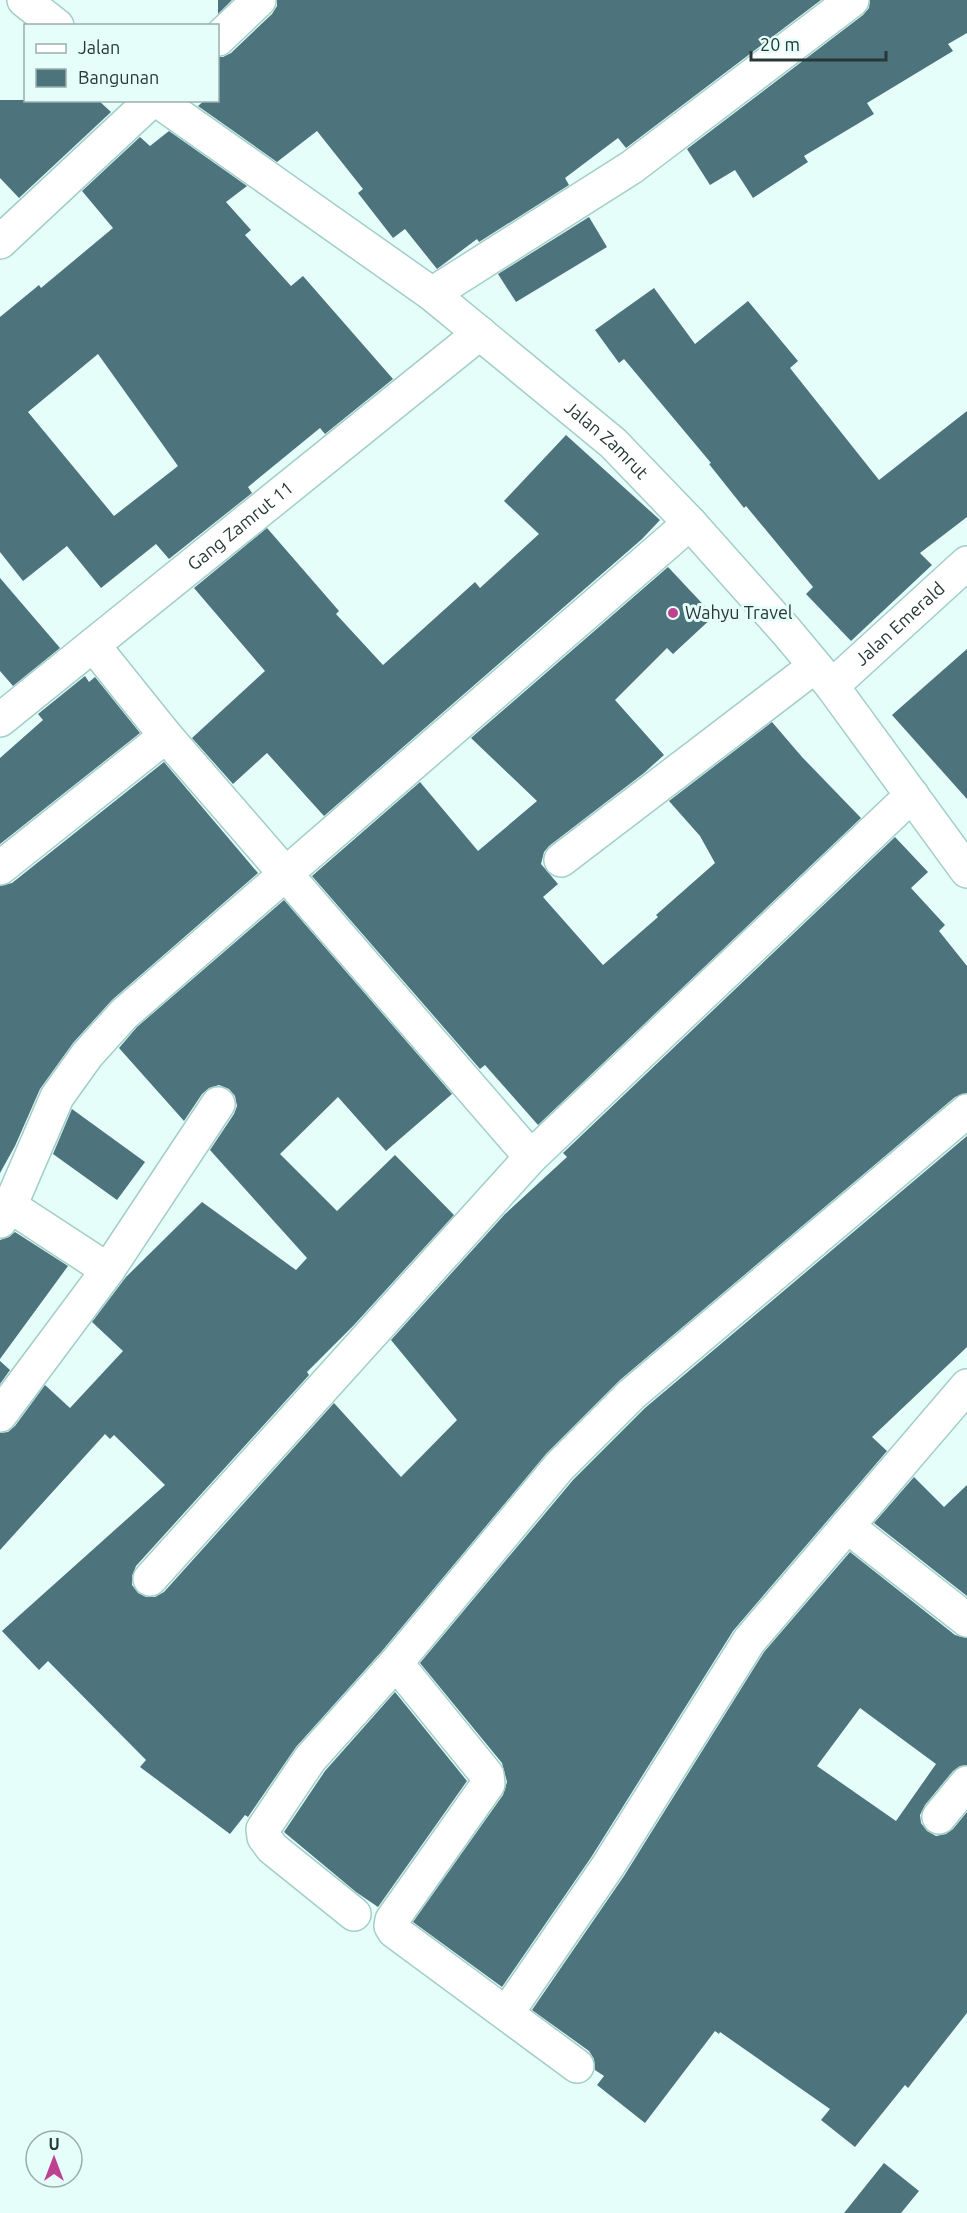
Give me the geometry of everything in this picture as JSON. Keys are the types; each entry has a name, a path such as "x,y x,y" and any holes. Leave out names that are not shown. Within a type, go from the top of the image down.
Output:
{"street":[{"path":"24,0 54,24"},
{"path":"219,38 259,0"},
{"path":"432,294 632,167 852,0"},
{"path":"0,242 153,102"},
{"name":"Jalan Zamrut","path":"158,102 432,294 613,443 690,523 787,632 823,676 967,871"},
{"name":"Gang Zamrut 11","path":"0,720 480,333"},
{"path":"108,1270 5,1214 57,1096 87,1055 124,1014 690,523"},
{"name":"Jalan Emerald","path":"561,860 823,676 967,563"},
{"path":"93,645 166,735 531,1157"},
{"path":"0,868 166,735"},
{"path":"150,1579 531,1157 912,795"},
{"path":"0,1415 108,1270 218,1104"},
{"path":"354,1914 272,1848 264,1837 264,1829 310,1760 396,1663 559,1467 632,1394 967,1111"},
{"path":"507,2013 608,1866 749,1641 967,1386"},
{"path":"847,1526 967,1620"},
{"path":"396,1663 487,1775 488,1784 392,1920 391,1926 394,1931 577,2066"},
{"path":"939,1817 967,1784"}],"building":[{"path":"218,0 232,0 218,14"},
{"path":"277,0 821,0 626,148 618,138 565,178 569,185 479,242 477,239 437,269 405,229 393,238 358,193 363,189 317,131 277,162 198,106 203,102 219,102 219,57 231,53 272,14 277,6"},
{"path":"870,0 967,0 967,33 948,44 953,51 867,103 874,114 804,156 808,162 753,198 735,170 710,185 687,149 863,15 869,8"},
{"path":"0,100 100,102 111,112 19,198 0,178"},
{"path":"169,131 247,186 226,202 251,230 245,235 291,286 303,276 393,379 325,434 320,428 248,487 252,493 169,559 156,544 101,588 67,546 23,581 0,552 0,317 39,285 41,288 113,228 82,191 140,137 150,146","holes":["98,354 178,466 114,516 28,412"]},
{"path":"589,217 607,247 516,302 498,274"},
{"path":"654,288 695,344 748,301 798,361 790,368 879,480 967,411 967,517 920,553 932,565 851,641 806,594 813,587 746,506 744,508 709,464 711,463 624,359 619,363 595,330"},
{"path":"566,435 660,520 642,539 324,816 267,753 233,784 192,738 265,671 194,588 267,528 339,611 336,614 383,665 475,582 480,588 539,534 504,501"},
{"path":"668,567 714,616 673,654 667,648 615,700 664,755 549,846 544,852 541,864 558,884 543,897 603,965 715,863 700,836 669,801 772,722 861,818 538,1125 485,1065 480,1069 312,876 420,782 478,851 537,801 471,738"},
{"path":"0,578 60,648 13,686 0,671"},
{"path":"967,649 967,799 892,715"},
{"path":"85,676 89,682 95,677 140,733 0,844 0,758 43,720 38,714"},
{"path":"164,762 258,873 112,1000 73,1043 40,1089 15,1146 0,1173 0,886 12,883"},
{"path":"895,837 928,872 911,888 945,925 939,931 967,966 967,1093 955,1097 620,1380 546,1454 382,1651 296,1747 248,1817 245,1815 230,1834 140,1767 146,1760 48,1661 39,1670 2,1631 165,1485 114,1435 110,1439 105,1434 0,1550 0,1433 8,1432 15,1426 45,1385 70,1408 123,1351 92,1322 126,1277 202,1202 296,1270 307,1258 210,1150 237,1106 235,1096 229,1089 219,1085 209,1088 202,1094 184,1121 119,1048 137,1027 284,900 452,1094 386,1151 338,1097 280,1154 337,1211 395,1155 454,1215 354,1325 307,1372 309,1375 136,1566 132,1576 132,1585 138,1593 146,1597 155,1597 164,1592 334,1403 401,1477 457,1420 391,1340 505,1214 567,1157 563,1153"},
{"path":"72,1109 145,1162 117,1200 53,1154"},
{"path":"967,1136 967,1347 872,1437 887,1451 733,1631 592,1856 502,1987 413,1922 503,1795 507,1782 502,1763 420,1663 573,1480 645,1408"},
{"path":"15,1232 68,1266 0,1359 0,1240"},
{"path":"0,1361 10,1370 0,1384"},
{"path":"914,1477 944,1507 967,1485 967,1596 874,1523"},
{"path":"850,1552 955,1635 967,1638 967,1765 960,1766 953,1771 925,1805 920,1815 921,1823 927,1831 936,1836 946,1834 953,1829 967,1812 967,2013 908,2088 905,2085 855,2147 821,2120 830,2109 720,2032 719,2034 715,2031 645,2123 597,2085 604,2076 595,2070 594,2059 589,2051 532,2010 624,1876 764,1652","holes":["860,1708 936,1764 896,1821 817,1766"]},
{"path":"395,1692 467,1781 378,1907 356,1892 284,1832 325,1771"},
{"path":"884,2163 919,2191 901,2213 844,2213"}],"place":[{"name":"Wahyu Travel","path":"673,613"}]}
